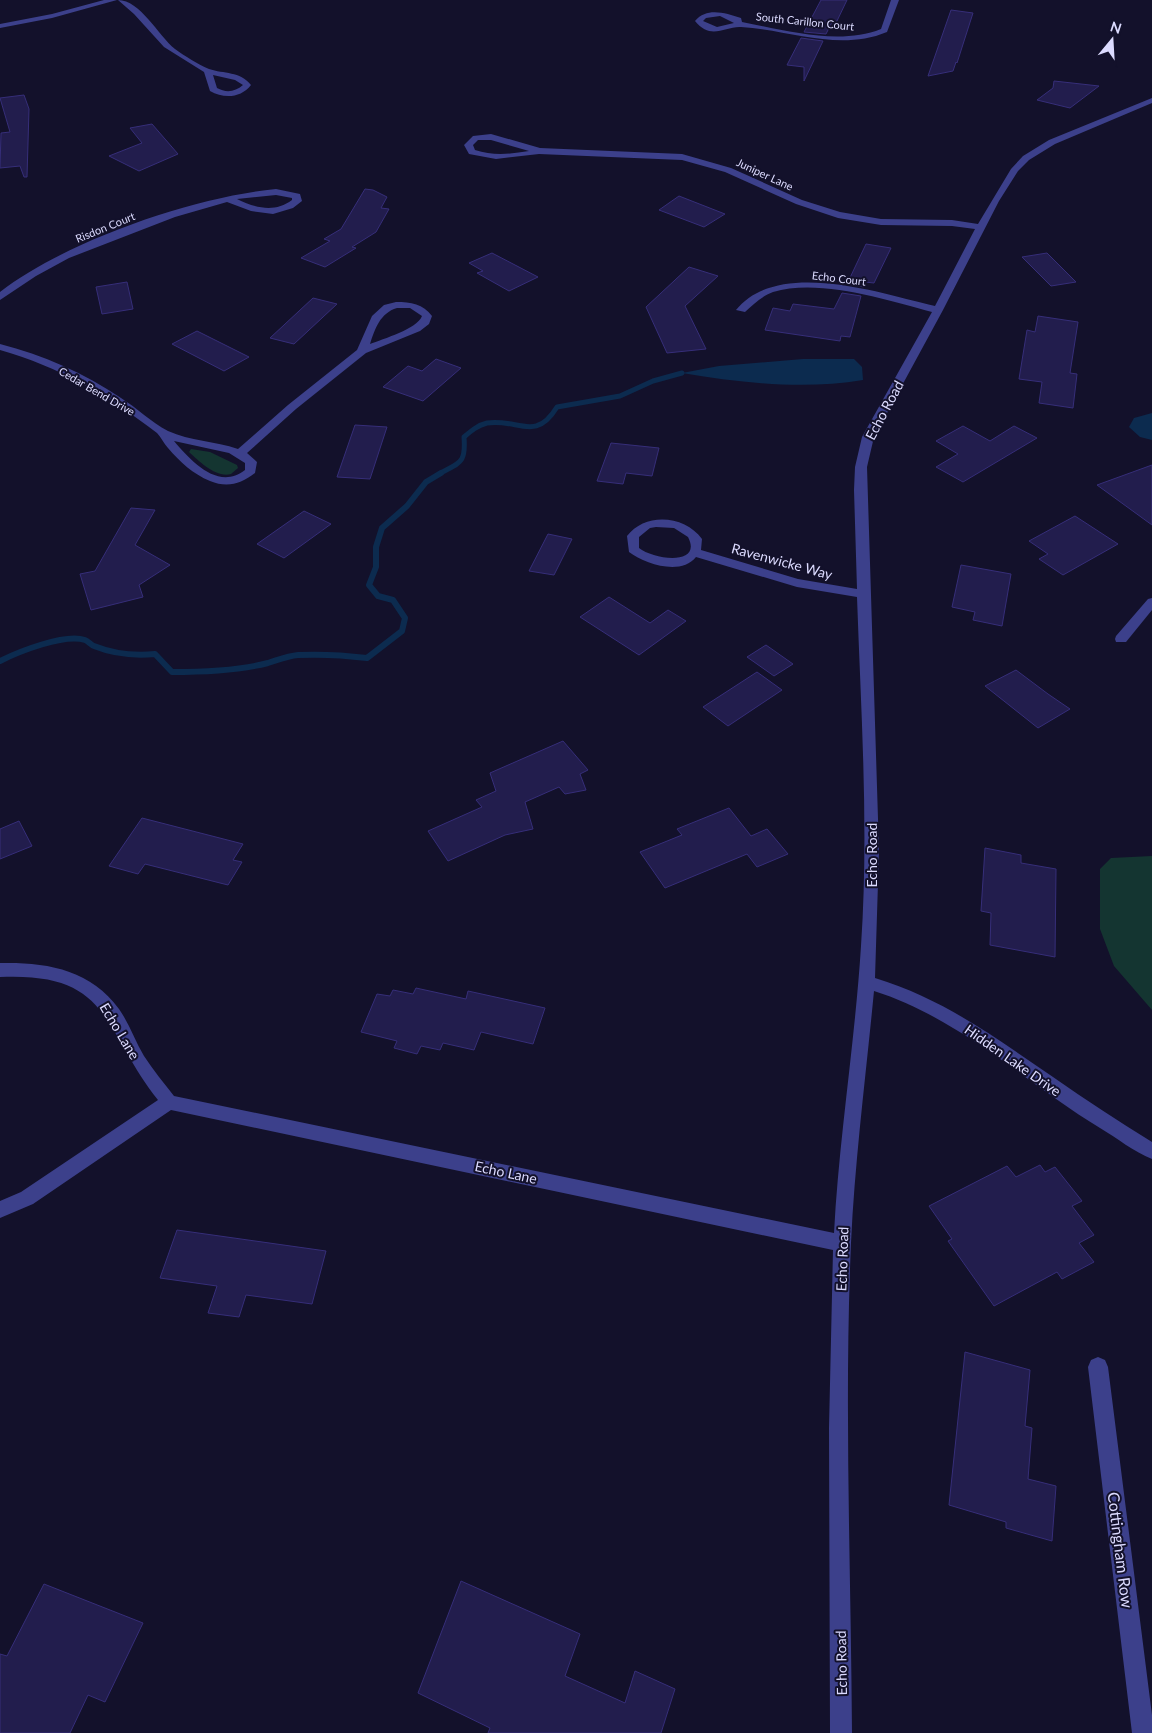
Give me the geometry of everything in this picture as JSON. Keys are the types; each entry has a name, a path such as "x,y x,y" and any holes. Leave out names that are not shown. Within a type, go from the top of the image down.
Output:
{"street":[{"path":"0,26 52,16 113,0"},
{"path":"122,0 138,11 156,35 170,49 208,72"},
{"name":"South Carillon Court","path":"738,24 841,38 870,36 886,28 895,0"},
{"name":"Echo Road","path":"841,1733 839,1430 842,1242 867,982 872,824 860,490 864,449 868,437 1009,176 1026,158 1052,142 1152,100"},
{"name":"Juniper Lane","path":"539,151 491,137 476,138 468,145 472,152 484,155 519,154 539,151 682,157 723,168 799,202 838,215 881,222 952,223 981,227"},
{"name":"Risdon Court","path":"0,297 31,274 80,250 163,218 229,199 270,190 290,192 297,196 297,201 293,205 278,211 255,209 229,199"},
{"name":"Echo Court","path":"741,310 754,298 770,289 799,286 863,293 938,310"},
{"path":"240,453 292,407 362,351 416,330 425,322 427,316 418,308 409,305 398,305 383,309 374,320 362,351"},
{"name":"Cedar Bend Drive","path":"0,347 54,366 90,384 132,410 162,432 171,446 206,476 224,483 241,480 251,471 251,462 240,453 162,432"},
{"path":"667,523 677,525 692,533 696,539 694,552 679,562 658,563 639,555 631,542 633,536 646,525 667,523"},
{"name":"Ravenwicke Way","path":"694,552 797,583 863,594"},
{"path":"1121,640 1152,602"},
{"name":"Echo Lane","path":"0,970 32,968 78,981 94,990 113,1015 140,1063 169,1102 682,1211 842,1242"},
{"name":"Hidden Lake Drive","path":"867,982 899,992 935,1008 976,1033 1092,1114 1152,1151"},
{"path":"0,1210 27,1198 169,1102"},
{"name":"Cottingham Row","path":"1098,1367 1143,1733"}],"green space":[{"path":"191,449 210,452 237,465 238,468 231,474 220,474 203,464 189,452"},
{"path":"1152,856 1152,1010 1114,966 1100,929 1100,869 1111,858"}],"water":[{"path":"803,359 854,359 862,367 863,380 818,385 795,385 727,380 682,373 719,366"},
{"path":"1152,413 1152,440 1140,437 1129,427 1134,418"}],"building":[{"path":"821,0 847,0 836,23 832,22 826,34 804,32"},
{"path":"951,10 973,13 957,63 953,71 928,76"},
{"path":"801,38 823,41 804,81 804,67 787,65"},
{"path":"1054,81 1099,86 1070,108 1037,100 1053,88"},
{"path":"24,95 29,109 27,177 24,177 20,166 0,168 1,133 10,132 0,98"},
{"path":"152,124 178,154 139,171 109,156 142,143 130,128"},
{"path":"365,189 373,190 387,197 381,208 389,209 376,232 352,247 356,248 325,267 301,258 330,241 324,239 341,229"},
{"path":"679,196 725,214 704,227 659,210"},
{"path":"866,244 891,248 874,283 865,282 864,287 847,284"},
{"path":"492,253 538,277 509,291 477,273 483,271 469,263"},
{"path":"1047,253 1076,282 1051,286 1022,257"},
{"path":"689,267 718,276 685,306 706,349 667,353 646,307"},
{"path":"127,282 133,309 102,314 96,287"},
{"path":"842,293 861,296 850,337 841,336 840,341 765,330 773,308 790,311 793,304 834,309"},
{"path":"313,298 337,304 294,344 270,338"},
{"path":"1038,316 1078,322 1070,373 1077,374 1073,408 1039,403 1042,382 1019,379 1027,330 1035,332"},
{"path":"197,331 249,357 224,371 172,344"},
{"path":"436,359 461,368 423,401 383,387 408,366 422,371"},
{"path":"355,425 387,427 370,479 337,477"},
{"path":"963,426 990,441 1014,426 1037,438 963,482 936,467 958,454 936,441"},
{"path":"611,443 659,448 652,476 626,473 623,484 597,481"},
{"path":"1152,465 1152,525 1097,485"},
{"path":"131,508 155,510 135,545 170,565 139,585 143,597 91,610 80,574 95,571"},
{"path":"304,511 331,524 284,558 257,544"},
{"path":"1075,516 1118,544 1063,575 1039,559 1048,554 1029,541"},
{"path":"548,534 572,539 554,575 529,571"},
{"path":"961,565 1011,574 1002,626 973,620 975,612 952,607"},
{"path":"609,597 650,623 668,610 686,621 639,655 580,617"},
{"path":"766,645 793,664 774,676 747,657"},
{"path":"1016,670 1070,709 1038,728 985,686"},
{"path":"757,672 782,690 728,726 703,707"},
{"path":"563,741 588,770 580,774 586,790 565,794 559,787 525,802 533,829 505,835 448,861 428,831 482,807 476,800 496,791 490,773"},
{"path":"729,808 751,836 767,829 788,854 757,867 747,854 665,888 640,852 682,835 677,829"},
{"path":"142,818 243,844 233,860 242,862 228,885 145,864 138,874 109,866"},
{"path":"19,821 32,846 0,859 0,829"},
{"path":"985,848 1021,855 1021,863 1056,869 1055,957 990,945 991,913 981,911"},
{"path":"416,988 466,999 468,991 545,1008 533,1044 481,1032 474,1050 443,1043 440,1050 421,1046 417,1054 394,1048 397,1041 361,1032 377,994 390,996 393,990 413,994"},
{"path":"1040,1165 1045,1172 1055,1167 1082,1201 1072,1206 1094,1235 1079,1243 1094,1262 1062,1279 1057,1272 994,1306 948,1241 952,1239 929,1206 1007,1166 1016,1177"},
{"path":"177,1230 326,1251 312,1304 246,1295 239,1317 208,1313 217,1286 160,1278"},
{"path":"965,1352 1030,1370 1025,1426 1032,1428 1028,1479 1056,1486 1052,1541 1006,1528 1006,1522 949,1505"},
{"path":"461,1581 580,1634 565,1676 625,1703 635,1671 675,1689 661,1733 488,1733 490,1728 418,1693"},
{"path":"44,1584 143,1623 105,1702 88,1695 70,1733 0,1733 0,1654 7,1656"}],"waterway":[{"path":"439,474 460,461 464,452 464,437 481,425 498,422 533,427 549,418 557,407 620,396 653,381 682,373"},
{"path":"0,661 42,644 66,639 85,640 94,646 117,653 155,654 172,672 244,668 298,655 367,658 402,631 405,618 393,600 378,596 369,585 376,567 376,547 382,528 407,506 426,482 441,473"}]}
